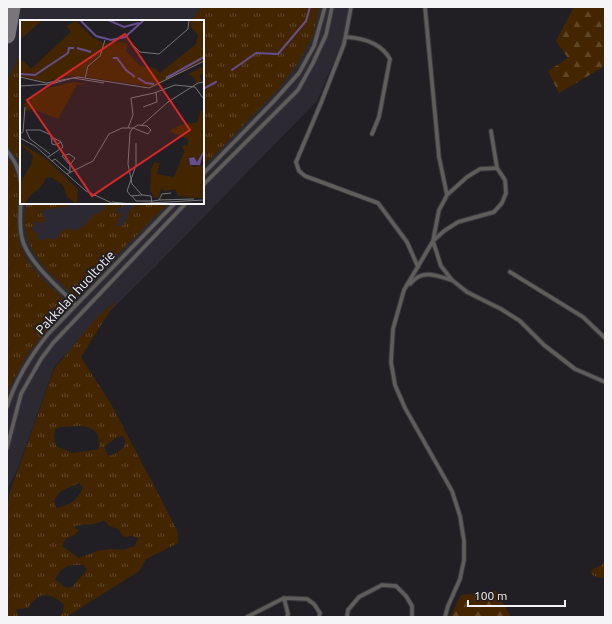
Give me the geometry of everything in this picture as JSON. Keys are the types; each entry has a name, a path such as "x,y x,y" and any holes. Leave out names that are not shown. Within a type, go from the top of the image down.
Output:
{"lane":[{"path":"204,173 278,97 299,73 314,46 325,7"},
{"path":"204,184 298,90 326,35 332,7"},
{"path":"351,7 344,44 296,162 299,171 305,176 378,203 407,242 418,267"},
{"path":"425,7 439,157 447,195"},
{"path":"346,37 360,38 375,44 385,51 390,59 379,117 372,134"},
{"path":"445,617 448,606 460,579 464,560 464,540 460,516 452,491 405,408 395,385 391,362 393,329 404,290 433,241 444,231 458,222 494,212 502,203 506,193 505,180 497,168 491,131"},
{"path":"7,151 13,158 20,174"},
{"path":"497,168 480,169 467,177 447,195 438,210 433,241 441,266 452,280 467,292 501,309 520,321 544,345 575,369 605,382"},
{"path":"21,204 19,222 22,239 32,259 76,305"},
{"name":"Pakkalan huoltotie","path":"7,407 15,386 31,356 49,333 174,204"},
{"path":"7,448 15,412 21,394 41,359 53,343 185,204"},
{"path":"510,272 583,317 605,338"},
{"path":"404,290 414,279 425,274 434,274 452,280"},
{"path":"347,617 348,610 359,597 382,585 396,586 406,596 412,606 412,617"},
{"path":"284,598 288,614 287,617"},
{"path":"247,617 284,598 307,599 314,604 320,613 319,617"}],"shaded area":[{"path":"7,7 349,7 342,43 317,101 154,268 55,365 18,468 7,490"}],"green space":[{"path":"202,7 319,7 313,35 299,61 280,87 204,166 204,20 191,20"},
{"path":"574,7 605,7 605,66 559,93 548,71 568,58 556,41"},
{"path":"20,53 20,162 7,146 7,82"},
{"path":"7,158 14,169 19,189 17,230 22,251 33,268 47,284 70,305 34,346 13,380 7,394"},
{"path":"26,204 70,204 65,207 42,210 42,215 45,217 45,221 41,223 33,221 34,226 31,229 32,231 37,232 38,239 42,241 47,238 57,239 61,232 67,229 77,230 85,225 92,216 104,210 104,204 124,204 122,207 117,208 116,211 122,215 118,219 117,226 122,226 125,223 130,209 135,207 136,204 167,204 76,297 44,267 38,259 28,239 24,219"},
{"path":"116,301 81,357 112,406 177,530 178,543 146,559 139,571 66,617 59,617 63,612 64,604 53,597 44,595 32,602 28,608 16,609 18,617 8,617 7,513 9,495 54,369 98,316","holes":["60,427 89,427 97,434 99,448 95,450 72,453 56,446 54,437 55,429","123,436 126,442 119,451 109,456 106,452 105,446 117,437","79,483 83,487 73,502 56,508 54,500 61,491","104,520 109,526 118,529 124,537 131,536 138,538 135,546 123,550 111,549 97,551 79,558 62,546 65,539 74,535 79,530 73,527 92,524","84,565 87,570 72,587 66,588 55,580 60,571 66,567"]},
{"path":"605,563 605,578 592,575 591,570"},
{"path":"496,591 511,617 450,617 461,595"}],"waterway":[{"path":"232,70 256,53 278,54 306,21 310,7"},
{"path":"204,88 216,82"}],"taxiway":[{"path":"7,35 12,7"}]}
